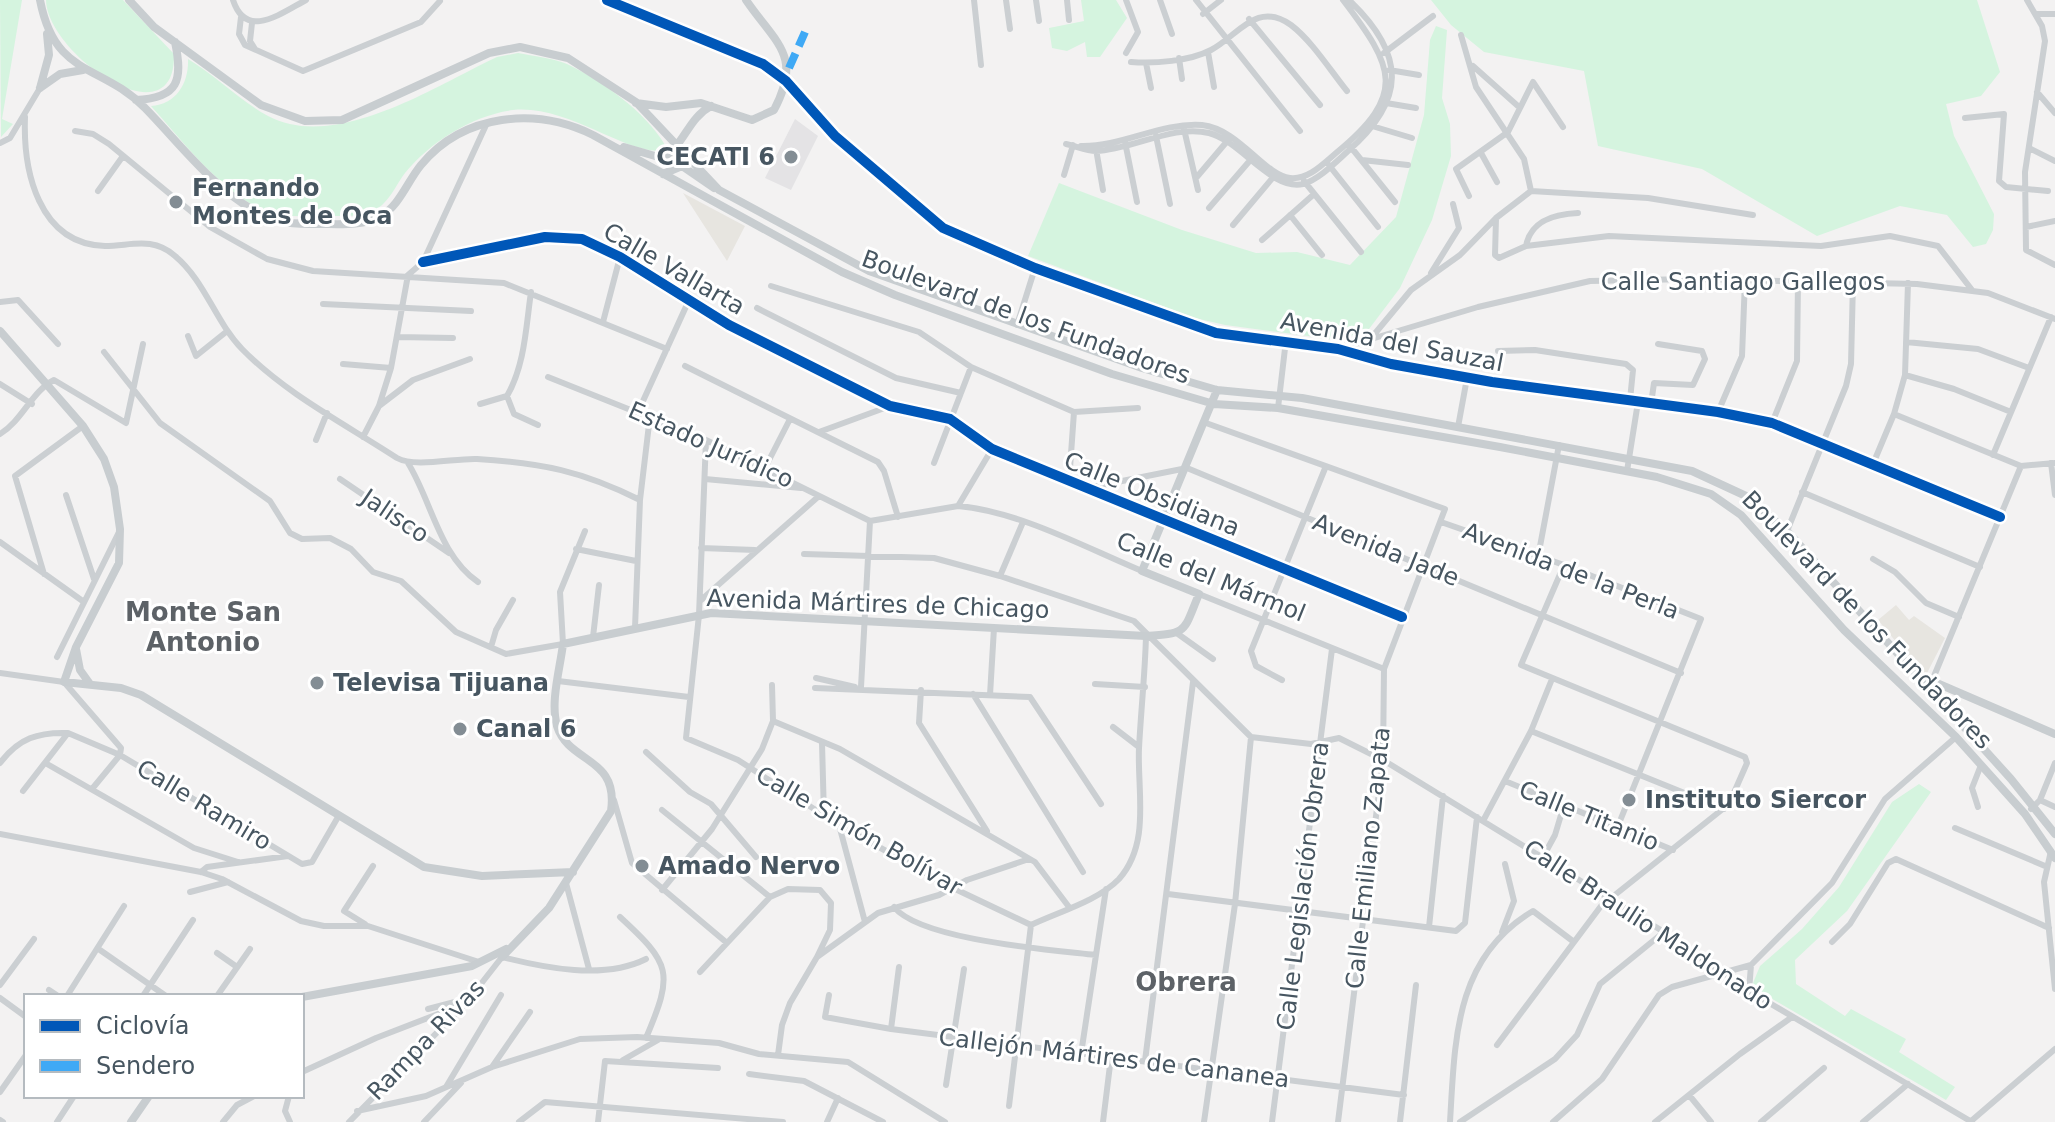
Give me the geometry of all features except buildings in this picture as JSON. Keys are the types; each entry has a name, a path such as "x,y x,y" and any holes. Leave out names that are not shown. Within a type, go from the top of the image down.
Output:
{"main road":[{"name":"Boulevard de los Fundadores","path":"40,0 45,26 58,46 83,70 136,100 221,187 265,217 292,224 355,224 379,217 401,197 428,158 456,137 487,123 523,117 549,119 580,128 842,272 895,295 1112,374 1214,404 1278,408 1627,471 1697,488 1741,515 1844,630 1956,737 2025,814 2053,854"},
{"name":"Boulevard de los Fundadores","path":"129,0 154,27 261,105 305,121 342,120 489,53 520,47 568,58 636,102 719,190 844,259 924,291 1017,325 1217,390 1279,395 1629,457 1711,477 1746,496 1787,531 2037,803 2055,834"},
{"path":"636,102 666,107 701,103 752,120 765,117 774,110 789,68 786,55 746,0"},
{"path":"40,88 49,55 45,26"},
{"path":"136,100 161,97 174,86 181,67 175,42"},
{"path":"40,88 60,74 83,70"},
{"path":"610,144 657,159 677,146 690,122 711,105"},
{"path":"663,174 676,166 683,167 704,184 719,190"},
{"path":"895,295 903,291 924,291"},
{"path":"0,332 83,426 110,472 120,529 119,563 76,647 64,682 121,688 165,707 414,863 439,871 510,877 573,872"},
{"path":"1142,571 1214,404 1217,390"},
{"name":"Calle del Mármol","path":"1142,571 1199,594"},
{"path":"1178,634 1183,630 1199,594"},
{"name":"Avenida Mártires de Chicago","path":"563,644 699,615 742,614 1146,636 1178,634"},
{"path":"502,957 549,908 605,824 613,796 602,769 560,732 555,711 563,644"},
{"path":"76,647 80,670 90,684"},
{"path":"1929,684 2055,734"},
{"path":"1956,737 1974,737"},
{"path":"304,997 482,963 512,946"},
{"path":"131,1122 145,1098"}],"street":[{"path":"233,0 241,17 241,41 303,71 421,22 440,1"},
{"path":"241,17 252,23 267,21 306,0"},
{"name":"Avenida del Sauzal","path":"607,0 763,64 786,81 835,136 943,228 1035,268 1201,329 1338,349 1391,364 1467,378 1718,412 1772,423 2000,517"},
{"path":"974,0 981,65"},
{"path":"1006,0 1010,29"},
{"path":"1036,0 1039,21"},
{"path":"1067,0 1069,20"},
{"path":"1126,0 1138,32 1126,53"},
{"path":"1160,0 1172,34"},
{"path":"1196,0 1203,14 1300,131"},
{"path":"1203,14 1221,0"},
{"path":"1064,175 1072,145 1096,148 1211,126 1254,156 1281,182 1304,180 1372,126 1386,102 1388,70 1384,53 1345,0"},
{"path":"2027,0 2036,14 2045,41 2035,90 2024,187 2026,227 2030,253 2055,265"},
{"path":"2036,14 2055,14"},
{"path":"1384,53 1433,16"},
{"path":"1131,62 1146,63 1208,52 1249,19 1270,17 1292,26 1347,91"},
{"path":"1249,19 1320,105"},
{"path":"252,23 250,41 255,49"},
{"path":"1461,35 1480,95 1524,159 1531,191"},
{"path":"1208,52 1214,87"},
{"path":"1179,58 1182,79"},
{"path":"1146,63 1151,88"},
{"path":"1473,66 1519,107"},
{"path":"1388,70 1419,75"},
{"path":"1469,196 1456,169 1508,132 1533,82 1563,127"},
{"path":"0,143 10,138 40,88"},
{"path":"2035,90 2055,113"},
{"path":"1386,102 1416,108"},
{"path":"1965,118 2004,114 1999,181 2006,187 2048,191"},
{"path":"25,117 33,191 41,209 62,231 103,246 142,242 173,254 196,280 226,332 261,367 363,437 408,463 476,459 555,466 595,477 640,500"},
{"path":"363,437 379,406 391,368 408,275 423,262 487,123"},
{"path":"1372,126 1412,138"},
{"path":"1184,129 1198,190"},
{"path":"75,131 93,134 210,227 267,259 313,271 504,283 667,349"},
{"path":"1156,136 1170,204"},
{"path":"1196,178 1229,138"},
{"path":"1125,142 1137,202"},
{"path":"1350,146 1395,202"},
{"path":"1096,148 1103,190"},
{"path":"2029,148 2055,161"},
{"path":"1481,153 1497,182"},
{"path":"98,191 123,156"},
{"path":"1209,208 1254,156"},
{"path":"1362,160 1408,165"},
{"path":"1328,164 1378,227"},
{"path":"1233,225 1275,175"},
{"path":"1304,180 1361,252"},
{"path":"1372,337 1401,299 1465,251 1496,218 1531,191 1648,198 1753,215"},
{"path":"1262,240 1313,195"},
{"path":"1429,276 1459,228 1453,204"},
{"path":"1526,246 1531,232 1549,218 1578,213"},
{"path":"1290,215 1322,255"},
{"path":"1496,218 1497,257 1503,258 1526,246 1609,236 1821,246 1890,236 1938,246 1972,290"},
{"path":"2026,227 2055,221"},
{"name":"Calle Vallarta","path":"423,262 562,236 582,239 620,257 729,325 890,406"},
{"path":"603,322 620,257"},
{"path":"1017,325 1035,268"},
{"name":"Calle Santiago Gallegos","path":"1338,349 1372,337 1571,284 1616,280 1908,283 1972,290 2053,318"},
{"path":"1718,412 1742,356 1745,280"},
{"path":"1772,423 1797,361 1798,281"},
{"path":"1787,531 1851,364 1853,282"},
{"path":"1873,464 1894,414 1905,375 1908,283"},
{"path":"771,286 919,332 971,367 1074,412 1138,408"},
{"path":"531,292 522,352 507,396 514,414 538,425"},
{"path":"0,302 18,300 58,344"},
{"path":"638,412 689,300"},
{"path":"323,304 471,311"},
{"path":"757,308 896,378 961,393"},
{"path":"1993,455 2053,318"},
{"path":"188,336 196,356 226,332"},
{"path":"397,337 453,338"},
{"path":"1278,408 1286,340"},
{"path":"1906,342 1978,349 2029,368"},
{"path":"0,434 9,429 32,404 46,384 58,381 124,424 128,421 143,344"},
{"path":"1651,404 1654,383 1693,385 1705,359 1702,351 1658,344"},
{"path":"1498,351 1535,350 1626,364 1633,370 1634,401 1627,471"},
{"path":"104,352 168,430 270,501 290,533 302,539 330,538 351,549 373,572 401,581 456,632 510,655 563,644 560,592 585,531"},
{"path":"379,406 413,380 470,359"},
{"path":"343,364 391,368"},
{"path":"685,366 882,466 898,517"},
{"path":"934,463 971,367"},
{"path":"1905,375 1954,389 2011,412"},
{"name":"Estado Jurídico","path":"548,377 706,440 870,521"},
{"path":"1458,427 1467,378"},
{"path":"0,384 32,404"},
{"path":"480,404 507,396"},
{"path":"819,432 890,406"},
{"name":"Calle Obsidiana","path":"890,406 950,419 992,449 1402,617"},
{"path":"1069,482 1074,412"},
{"path":"316,440 327,413"},
{"path":"1894,414 2021,466 2053,463 2055,495"},
{"path":"635,628 640,500 650,416"},
{"path":"765,468 790,419"},
{"name":"Avenida de la Perla","path":"1206,423 1445,509"},
{"path":"0,424 9,429"},
{"path":"44,574 15,476 83,426"},
{"path":"558,681 689,697 700,601 706,440"},
{"path":"1538,557 1559,445"},
{"path":"858,687 870,521 958,506 992,449"},
{"path":"408,463 449,553 462,571 478,582"},
{"path":"1282,680 1256,666 1252,658 1263,620 1326,466"},
{"path":"1929,684 2021,466"},
{"path":"1086,488 1187,468"},
{"name":"Avenida Jade","path":"1187,468 1681,673"},
{"name":"Jalisco","path":"340,479 449,553"},
{"path":"705,479 807,489"},
{"path":"1802,492 1980,567"},
{"path":"66,495 94,581"},
{"path":"700,601 819,496"},
{"name":"Calle del Mármol","path":"958,506 1023,522 1142,571"},
{"name":"Calle Emiliano Zapata","path":"1338,1122 1383,760 1384,669 1445,509"},
{"path":"1000,576 1023,522"},
{"name":"Avenida de la Perla","path":"1441,522 1564,565 1701,619 1681,673"},
{"path":"57,657 120,529"},
{"path":"0,542 84,602"},
{"path":"701,548 755,550"},
{"path":"576,549 636,561"},
{"path":"804,554 934,558 1000,576 1134,621 1251,737 1235,904 1204,1122"},
{"path":"1873,559 1895,572 1926,603 1959,617"},
{"path":"1497,1045 1610,899 1724,809 1733,798 1747,759 1521,665 1564,565"},
{"path":"593,637 599,585"},
{"name":"Calle del Mármol","path":"1199,594 1384,669"},
{"path":"491,647 496,630 513,600"},
{"path":"990,695 994,628"},
{"path":"1178,634 1213,659"},
{"path":"1009,1106 1031,925 1106,889 1126,870 1139,829 1139,747 1146,636"},
{"name":"Calle Legislación Obrera","path":"1272,1122 1332,649"},
{"path":"0,673 64,682"},
{"path":"1618,826 1681,673"},
{"path":"816,678 858,687"},
{"path":"1168,894 1456,931 1463,927 1480,819 1505,781 1531,731 1552,679"},
{"name":"Calle Ramiro","path":"64,682 121,748 120,755 288,856"},
{"path":"1145,1061 1193,682"},
{"path":"1095,684 1145,687"},
{"path":"662,890 720,815 762,749 773,721 772,685"},
{"path":"815,688 921,690 1033,699 1101,804"},
{"path":"921,690 919,723 989,834"},
{"path":"973,694 1083,872"},
{"name":"Calle Simón Bolívar","path":"689,697 686,738 748,767 839,825 953,888 1031,925"},
{"path":"773,721 840,749 1029,859 1039,866 1069,907"},
{"path":"1113,727 1139,747"},
{"path":"1531,731 1724,809"},
{"path":"23,791 47,764 68,733"},
{"path":"0,763 17,744 35,734 68,733 120,755 92,789"},
{"name":"Calle Braulio Maldonado","path":"1251,737 1311,744 1344,739 1664,932 1749,991 1971,1122"},
{"path":"1553,1122 1602,1079 1659,995 1672,987 1751,965 1832,883 1885,799 1956,737"},
{"path":"822,743 824,816"},
{"path":"646,752 720,815 756,857"},
{"path":"2025,814 2037,803 2055,763"},
{"path":"47,764 203,852 238,862"},
{"path":"1978,807 1972,788 1981,765"},
{"name":"Calle Titanio","path":"1505,781 1673,850"},
{"path":"613,796 632,863 727,943"},
{"path":"1429,927 1443,796"},
{"path":"2037,803 2055,807"},
{"path":"1543,857 1555,835 1564,805"},
{"path":"662,810 770,897"},
{"path":"201,872 207,867 288,856 302,864 310,864 338,817"},
{"path":"839,825 865,922"},
{"path":"1955,828 2045,866"},
{"path":"0,834 201,872 228,882 301,921 324,926 368,926"},
{"path":"2053,854 2045,866 2055,989"},
{"path":"817,957 865,922 894,907 1029,859"},
{"path":"1832,942 1850,924 1888,863 1896,859 2049,928"},
{"path":"1501,936 1514,901 1505,864"},
{"path":"373,866 344,911 368,926 482,963"},
{"path":"190,892 228,882"},
{"path":"566,883 589,969"},
{"path":"700,972 770,897 804,887 826,894 832,916 817,957 790,1003 782,1025 778,1055"},
{"path":"1081,1054 1106,889"},
{"path":"68,994 100,950 124,906"},
{"path":"894,907 908,919 966,937 1095,955"},
{"path":"1450,1122 1461,1005 1475,969 1501,936 1533,911 1574,942"},
{"path":"620,917 650,943 661,960 664,988 646,1038"},
{"path":"144,994 193,920"},
{"path":"1460,1122 1555,1059 1577,1035 1594,991 1664,932"},
{"path":"0,985 34,939"},
{"path":"218,994 250,949"},
{"path":"100,950 163,994"},
{"path":"217,953 237,967"},
{"path":"502,957 545,966 589,969 632,966 646,959"},
{"name":"Rampa Rivas","path":"349,1122 468,1000 502,957"},
{"path":"1749,991 1751,965"},
{"path":"891,1029 899,967"},
{"path":"946,1085 964,969"},
{"path":"1400,1122 1416,985"},
{"path":"49,990 55,994"},
{"path":"446,1087 501,995"},
{"name":"Callejón Mártires de Cananea","path":"829,995 825,1017 891,1029 1404,1095"},
{"path":"0,998 24,1016"},
{"path":"428,1009 468,1000"},
{"path":"304,1071 468,1000"},
{"path":"492,1067 530,1012"},
{"path":"1655,1122 1792,1017"},
{"path":"357,1111 406,1102 492,1067 580,1039 646,1038 719,1043 759,1054 848,1062 945,1122"},
{"path":"623,1060 659,1039"},
{"path":"1971,1122 2055,1049"},
{"path":"1103,1122 1111,1057"},
{"path":"0,1092 24,1058"},
{"path":"598,1122 604,1063 608,1060 718,1068"},
{"path":"1761,1122 1824,1068"},
{"path":"749,1074 804,1081 883,1122"},
{"path":"424,1122 466,1078"},
{"path":"1863,1122 1908,1084"},
{"path":"1689,1095 1711,1122"},
{"path":"57,1122 73,1098"},
{"path":"223,1122 237,1105 250,1098"},
{"path":"288,1098 285,1108 290,1122"},
{"path":"827,1122 838,1098"},
{"path":"519,1122 545,1102 783,1122"}],"shaded area":[{"name":"CECATI 6","path":"795,119 818,136 791,190 765,178"},
{"path":"683,193 745,226 727,261"},
{"path":"1896,605 1909,620 1914,616 1945,638 1925,677 1878,620"}],"green space":[{"path":"0,0 22,0 2,119 13,124 1,137"},
{"path":"46,0 123,0 174,54 169,80 155,91 135,91 111,81 87,65 67,44 52,22"},
{"path":"1081,0 1116,0 1127,18 1100,57 1087,57 1085,42 1067,51 1052,48 1049,28 1084,21"},
{"path":"1431,0 1977,0 2000,72 1981,96 1946,104 1954,136 1994,214 1993,230 1986,244 1973,247 1947,215 1900,206 1817,236 1702,169 1598,146 1584,71 1484,52 1451,25"},
{"path":"1436,26 1447,30 1442,98 1450,124 1451,156 1432,220 1400,288 1369,329 1339,340 1225,325 1195,318 1028,256 1059,183 1182,230 1256,253 1297,252 1350,265 1396,217 1424,115 1430,40"},
{"path":"518,53 567,64 608,88 635,109 657,133 665,145 663,150 633,146 555,115 534,110 513,110 468,124 440,141 415,162 387,199 373,211 354,216 288,216 256,207 239,196 206,168 151,106 168,101 180,90 188,59 268,116 295,125 324,126 385,111 497,57"},
{"path":"1919,784 1931,792 1847,911 1795,960 1796,984 1845,1016 1851,1009 1906,1039 1899,1052 1955,1087 1946,1100 1757,990 1753,983 1760,966 1802,929 1839,887 1892,802"}],"marked path":[{"path":"789,68 805,32"}],"cycle path":[{"path":"607,0 763,64 786,81 835,136 943,228 1035,268 1216,333 1338,349 1391,364 1492,382 1718,412 1772,423 2000,517"},
{"path":"423,262 545,237 582,239 620,257 729,325 890,406 950,419 992,449 1402,617"}],"place":[{"name":"CECATI 6","path":"791,157"},
{"name":"Fernando Montes de Oca","path":"176,202"},
{"name":"Televisa Tijuana","path":"317,683"},
{"name":"Canal 6","path":"460,729"},
{"name":"Instituto Siercor","path":"1629,800"},
{"name":"Amado Nervo","path":"642,866"}],"district":[{"name":"Monte San Antonio","path":"203,627"},
{"name":"Obrera","path":"1186,982"}]}
